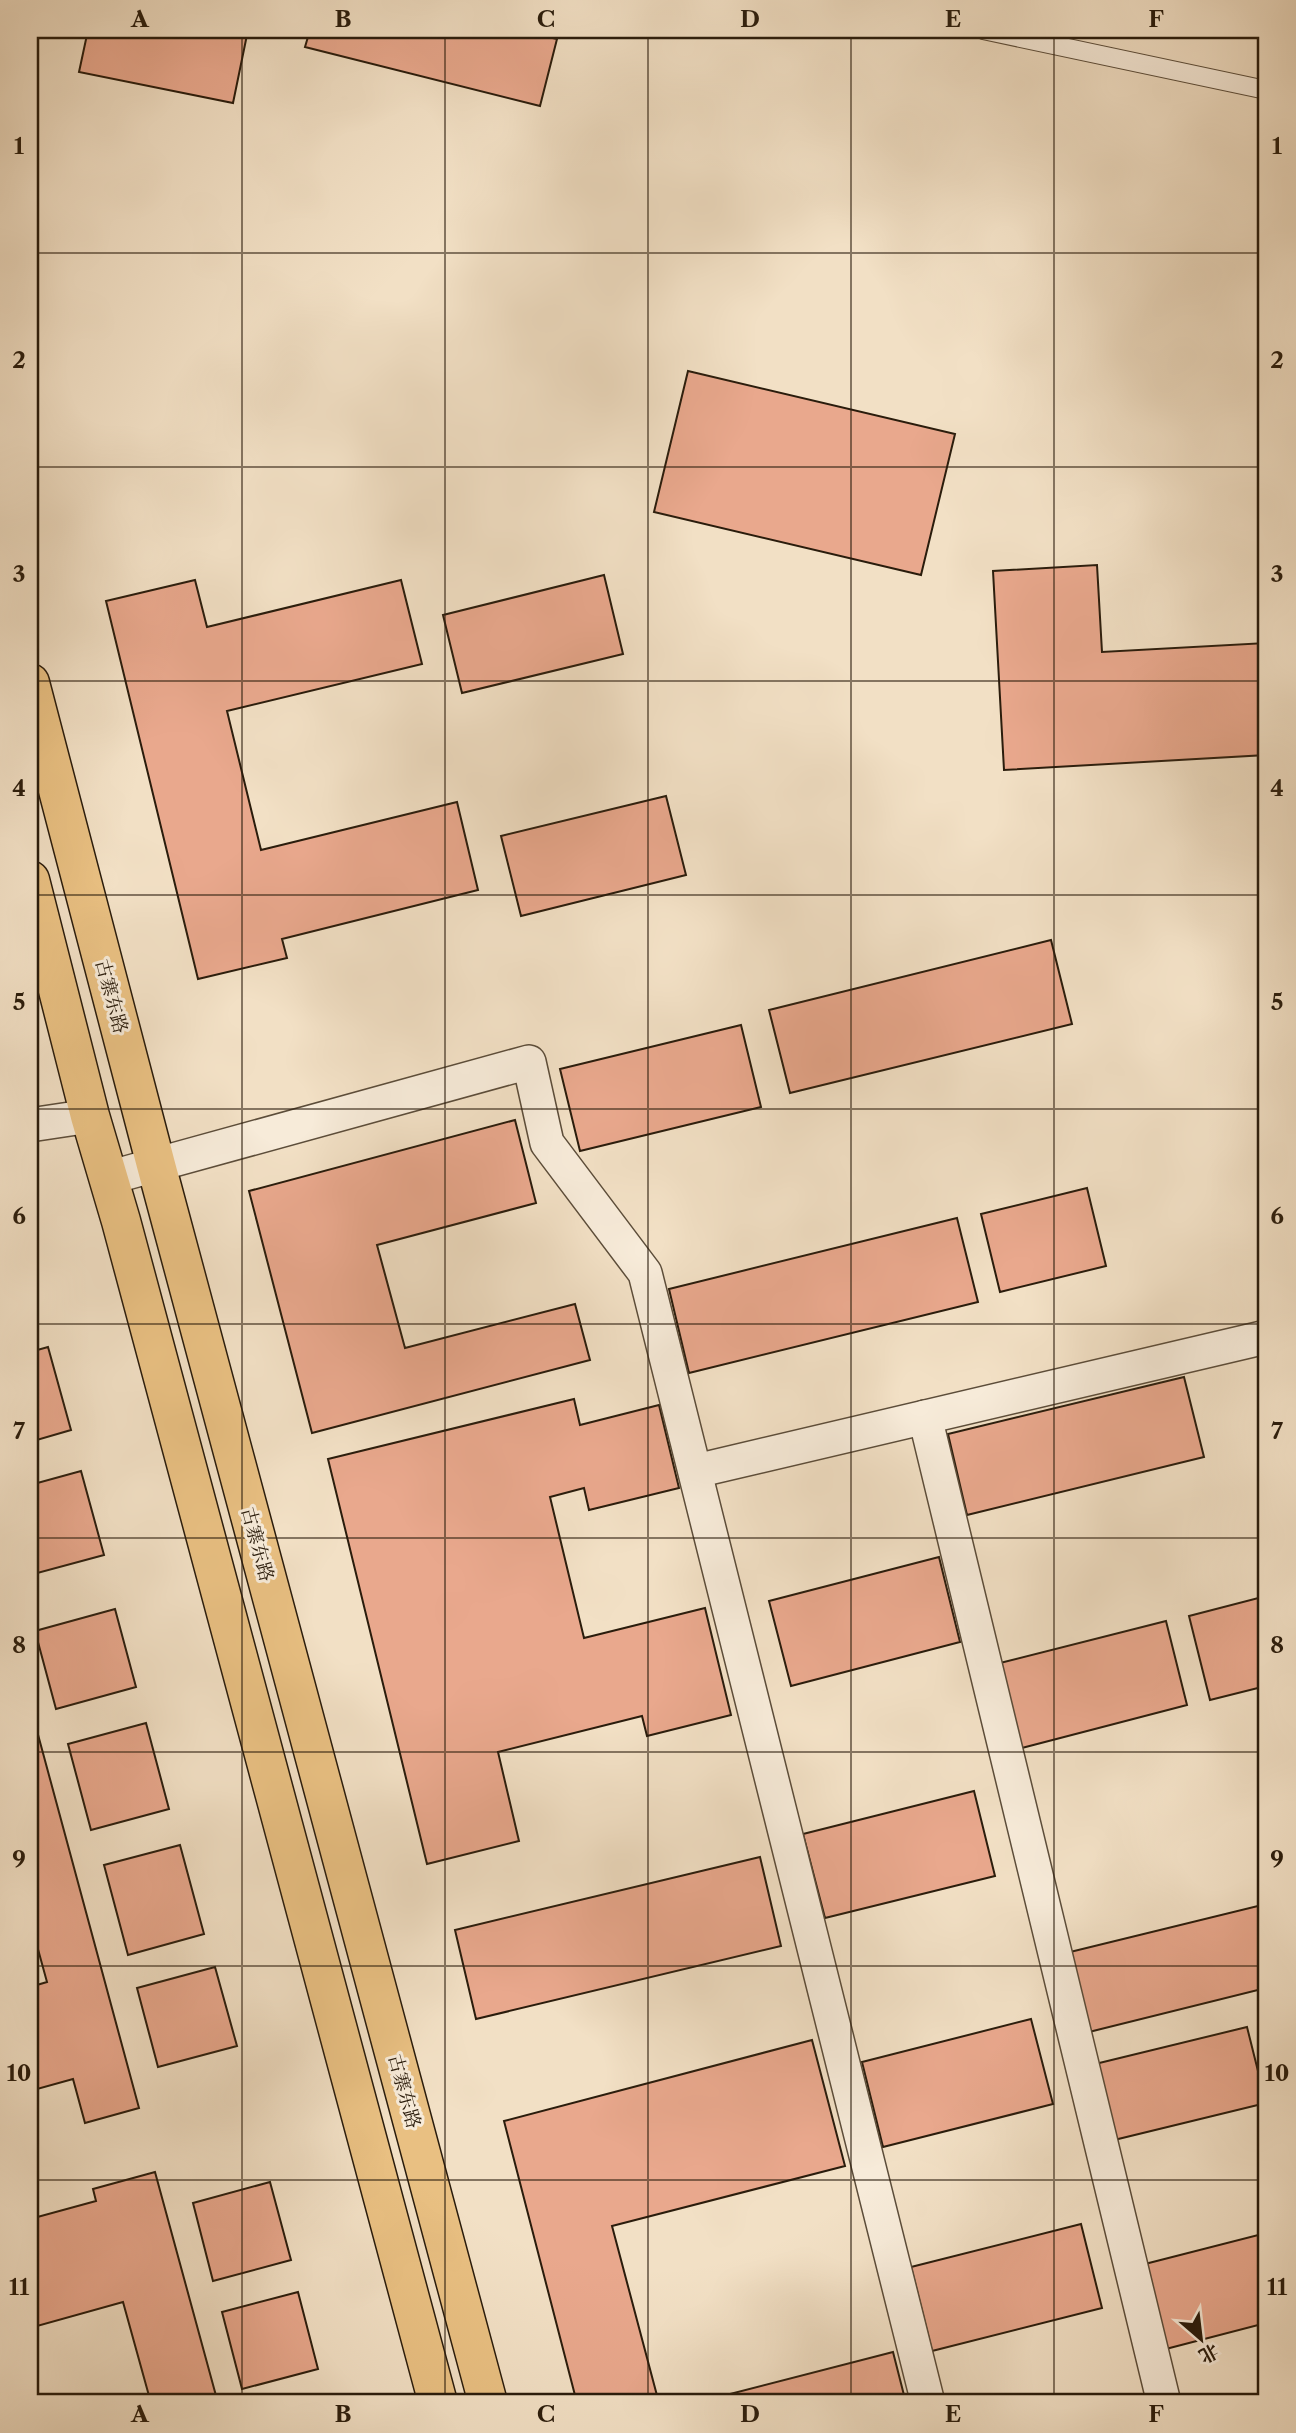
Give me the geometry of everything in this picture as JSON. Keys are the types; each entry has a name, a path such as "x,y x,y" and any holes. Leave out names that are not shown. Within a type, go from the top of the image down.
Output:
{"main road":[{"name":"古寨东路","path":"30,683 156,1165 488,2403"},
{"path":"30,880 90,1116 438,2403"}],"street":[{"path":"108,1178 528,1062 547,1143 645,1273 928,2403"},
{"path":"30,1125 90,1116"},
{"path":"695,1471 1266,1336"},
{"path":"925,1417 1164,2403"}],"lane":[{"path":"984,30 1266,90"}],"building":[{"path":"88,30 248,30 233,103 79,72"},
{"path":"310,30 518,30 557,39 540,106 305,47"},
{"path":"688,371 955,434 921,575 654,512"},
{"path":"1097,565 1102,652 1266,643 1266,755 1004,770 993,571"},
{"path":"604,575 623,654 462,693 443,615"},
{"path":"195,580 207,627 401,580 422,664 227,711 261,850 457,802 478,890 282,939 287,958 198,979 106,601"},
{"path":"666,796 686,875 521,916 501,836"},
{"path":"1051,940 1072,1024 790,1093 769,1010"},
{"path":"741,1025 761,1107 580,1151 560,1069"},
{"path":"515,1120 536,1203 377,1245 405,1348 575,1304 590,1360 312,1433 249,1191"},
{"path":"1087,1188 1106,1266 1000,1292 981,1214"},
{"path":"957,1218 978,1302 689,1373 669,1289"},
{"path":"48,1347 71,1430 30,1442 30,1352"},
{"path":"1184,1377 1204,1457 967,1515 948,1434"},
{"path":"574,1399 580,1425 659,1405 679,1488 589,1510 584,1488 550,1497 584,1638 705,1608 731,1715 647,1736 642,1716 498,1752 519,1841 427,1864 328,1459"},
{"path":"81,1471 104,1555 30,1575 30,1485"},
{"path":"939,1557 960,1642 791,1686 769,1601"},
{"path":"1266,1596 1266,1686 1210,1700 1189,1616"},
{"path":"115,1609 136,1687 56,1709 35,1631"},
{"path":"1166,1621 1187,1705 1018,1749 996,1664"},
{"path":"30,1705 139,2108 85,2123 73,2079 30,2091 30,1987 47,1982 30,1920"},
{"path":"146,1723 169,1809 91,1830 68,1744"},
{"path":"974,1791 995,1876 825,1918 803,1834"},
{"path":"180,1845 204,1934 128,1955 104,1865"},
{"path":"760,1857 781,1946 476,2019 455,1930"},
{"path":"1266,1904 1266,1988 1085,2033 1066,1953"},
{"path":"215,1967 237,2046 158,2067 137,1988"},
{"path":"1031,2019 1053,2104 883,2147 862,2062"},
{"path":"1247,2027 1266,2103 1110,2141 1091,2065"},
{"path":"812,2040 845,2166 612,2226 659,2403 577,2403 504,2121"},
{"path":"155,2172 218,2403 151,2403 123,2302 30,2328 30,2219 96,2201 93,2189"},
{"path":"270,2182 291,2260 213,2281 193,2203"},
{"path":"1081,2224 1102,2308 932,2351 911,2267"},
{"path":"1266,2233 1266,2323 1162,2350 1141,2265"},
{"path":"298,2292 318,2369 242,2389 222,2312"},
{"path":"893,2352 906,2403 695,2403"}]}
